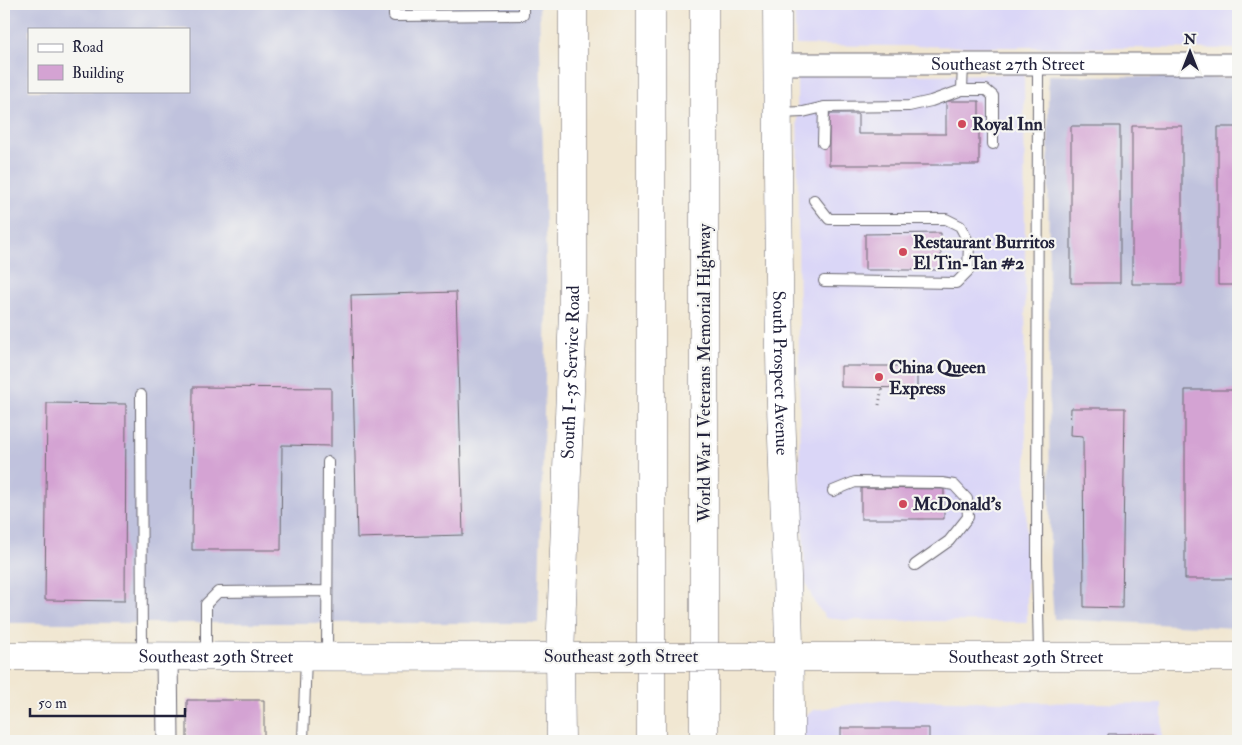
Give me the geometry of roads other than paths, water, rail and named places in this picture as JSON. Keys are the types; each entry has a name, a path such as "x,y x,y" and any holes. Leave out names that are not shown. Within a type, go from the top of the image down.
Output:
{"main road":[{"name":"South I-35 Service Road","path":"561,741 560,656 573,311 573,4"},
{"path":"651,4 651,741"},
{"name":"World War I Veterans Memorial Highway","path":"704,4 704,741"},
{"name":"South Prospect Avenue","path":"777,4 777,257 784,517 791,656 790,741"},
{"name":"Southeast 29th Street","path":"4,656 1238,657"}],"street":[{"name":"Southeast 27th Street","path":"778,64 1238,64"},
{"path":"154,656 168,741"}],"lane":[{"path":"394,4 394,16 523,15 523,4"},
{"path":"962,90 963,64"},
{"path":"1038,64 1037,560 1039,656"},
{"path":"778,113 803,112 824,106 909,106 931,101 962,90 986,90 993,96 993,144"},
{"path":"823,143 824,106"},
{"path":"814,200 829,219 946,219 960,226 969,243 968,271 956,284 824,281"},
{"path":"140,395 154,656"},
{"path":"303,741 327,592 328,462"},
{"path":"833,491 855,482 942,483 954,485 967,499 968,517 950,540 915,565"},
{"path":"206,656 206,604 218,592 327,592"}],"place":[{"name":"Royal Inn","path":"962,124"},
{"name":"Restaurant Burritos El Tin-Tan #2","path":"903,252"},
{"name":"China Queen Express","path":"879,377"},
{"name":"McDonald's","path":"903,504"}]}
